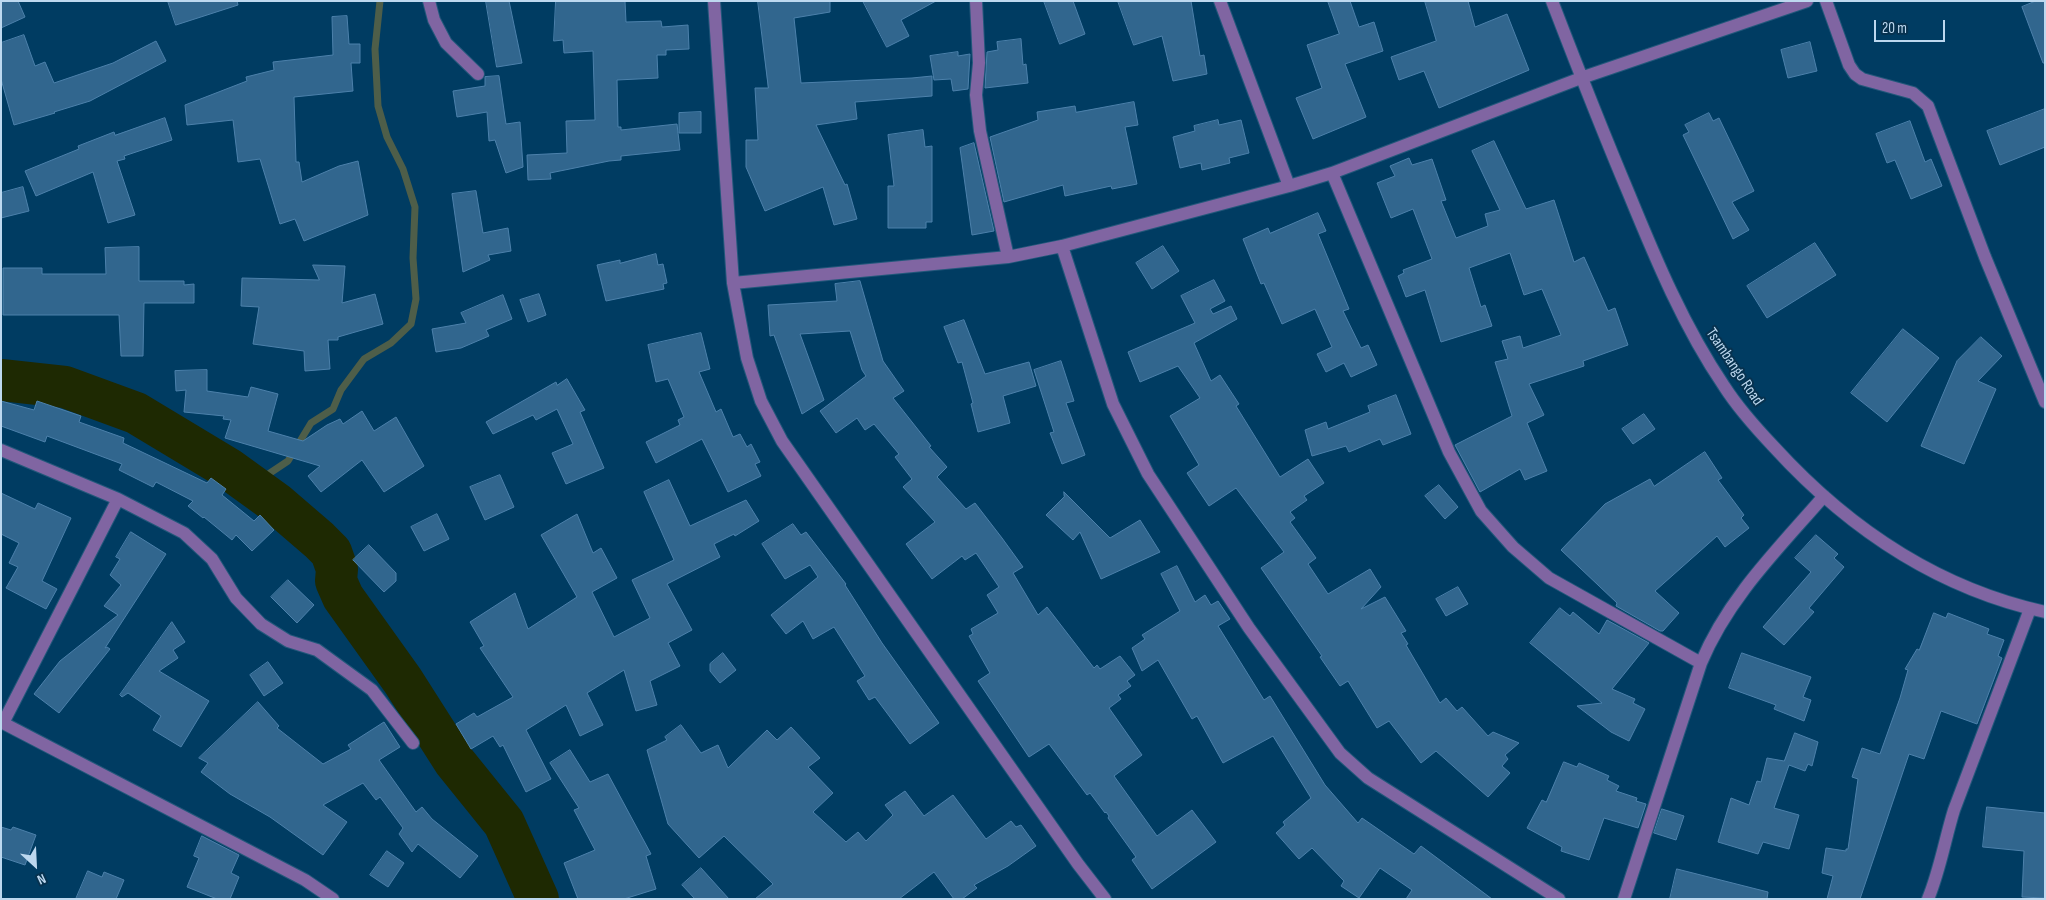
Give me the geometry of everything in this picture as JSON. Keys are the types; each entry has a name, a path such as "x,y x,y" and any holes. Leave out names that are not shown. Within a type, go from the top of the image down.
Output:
{"street":[{"path":"429,1 434,20 446,43 478,74"},
{"path":"714,1 733,283 747,358 762,401 782,441 1072,856 1105,899"},
{"path":"976,1 979,63 976,95 980,131 1008,257"},
{"path":"1220,1 1289,186"},
{"name":"Tsambango Road","path":"1552,1 1581,78 1658,265 1708,362 1740,409 1793,467 1824,496 1874,537 1932,573 1965,588 2045,612"},
{"path":"733,283 1008,257 1062,246 1332,173 1581,78 1807,1"},
{"path":"1826,1 1849,65 1855,74 1862,79 1914,92 1928,106 1985,257 2045,402"},
{"path":"1332,173 1449,452 1481,511 1513,548 1549,578 1701,663"},
{"path":"1062,246 1113,404 1148,474 1249,628 1340,753 1368,778 1559,899"},
{"path":"1,450 118,499 184,532 212,559 236,598 261,624 288,641 317,650 372,690 413,743"},
{"path":"1624,899 1701,663 1712,637 1744,588 1824,496"},
{"path":"118,499 2,723 305,880 333,899"},
{"path":"1928,899 1941,861 1946,834 1954,810 2030,609"}],"building":[{"path":"1,1 18,1 25,17 1,28"},
{"path":"168,1 237,1 238,5 176,25"},
{"path":"486,1 509,1 522,63 497,67"},
{"path":"556,1 625,1 626,22 661,21 662,27 688,25 689,49 666,50 666,55 657,55 658,78 617,80 618,127 621,127 621,130 677,124 680,150 621,156 621,160 550,173 551,179 528,180 527,155 567,153 566,121 595,120 593,51 564,53 563,40 554,41"},
{"path":"758,1 830,1 830,12 794,18 801,83 932,76 932,96 855,102 857,119 816,125 845,185 847,184 857,219 834,225 823,187 765,211 746,167 746,140 758,140 755,88 768,88"},
{"path":"863,1 936,1 901,20 909,36 887,47"},
{"path":"1044,1 1073,1 1085,34 1060,44"},
{"path":"1118,1 1191,1 1200,56 1204,55 1207,74 1173,81 1162,36 1134,45"},
{"path":"1328,1 1350,1 1359,27 1374,22 1383,51 1345,64 1366,117 1313,139 1296,98 1322,88 1307,45 1339,34"},
{"path":"1425,1 1468,1 1475,27 1507,14 1529,70 1439,108 1424,71 1399,80 1391,57 1436,41"},
{"path":"2036,1 2045,1 2045,63 2043,63 2022,7"},
{"path":"347,16 349,44 360,44 360,63 351,63 353,91 294,97 296,162 299,162 302,182 339,166 358,161 368,215 304,241 295,219 280,224 260,159 238,162 233,120 187,125 185,105 247,81 246,77 274,70 273,62 333,55 332,17"},
{"path":"24,35 35,66 45,62 54,83 113,63 156,41 166,61 90,101 14,125 1,79 1,43"},
{"path":"1021,39 1023,65 1026,64 1028,83 985,88 987,52 998,50 997,42"},
{"path":"1810,42 1817,71 1788,78 1781,50"},
{"path":"958,52 958,56 970,54 968,89 953,91 951,79 934,80 930,56"},
{"path":"499,76 506,124 520,122 523,167 506,173 495,140 489,141 487,112 457,117 453,91 485,86 485,77"},
{"path":"1134,102 1138,125 1125,127 1137,184 1112,189 1111,186 1065,196 1063,185 1004,202 990,137 1038,120 1037,112 1075,106 1076,112"},
{"path":"2045,109 2045,147 2000,165 1987,131"},
{"path":"701,112 701,133 679,133 679,113"},
{"path":"1709,113 1713,121 1719,118 1754,191 1732,202 1749,230 1733,239 1683,135 1689,132 1685,125"},
{"path":"165,118 172,140 124,156 125,159 117,161 135,215 108,223 93,172 36,196 25,171 79,149 78,146 114,132 115,135"},
{"path":"1218,120 1219,125 1241,120 1249,153 1229,158 1230,163 1202,170 1201,163 1180,168 1173,137 1195,131 1194,126"},
{"path":"1910,121 1925,162 1931,159 1942,186 1911,199 1895,160 1887,163 1876,134"},
{"path":"923,130 925,147 932,146 932,222 926,222 926,228 888,228 888,186 894,186 888,135"},
{"path":"1494,141 1526,209 1554,200 1574,262 1584,257 1608,311 1615,308 1628,345 1583,361 1584,366 1529,384 1544,415 1527,423 1547,471 1525,480 1520,469 1480,492 1455,445 1512,416 1495,362 1508,359 1502,341 1520,336 1523,348 1561,335 1542,289 1524,295 1510,253 1469,268 1481,307 1485,305 1492,326 1441,342 1425,290 1406,297 1398,276 1404,273 1403,270 1432,259 1413,209 1391,218 1377,183 1395,176 1390,166 1409,158 1412,165 1432,159 1446,200 1441,201 1456,238 1488,226 1485,214 1500,210 1472,151"},
{"path":"974,143 994,231 972,235 960,148"},
{"path":"23,187 29,211 1,218 1,193"},
{"path":"476,191 483,233 508,228 511,251 488,255 490,260 463,272 452,194"},
{"path":"1318,213 1326,231 1318,234 1349,309 1343,311 1361,348 1368,345 1377,365 1351,377 1344,363 1326,372 1317,354 1332,347 1315,309 1282,324 1264,283 1261,284 1243,239 1268,228 1270,233"},
{"path":"1815,243 1836,275 1767,318 1747,286"},
{"path":"1163,246 1179,271 1152,289 1136,263"},
{"path":"139,247 139,281 184,281 184,285 194,284 194,303 144,303 143,356 121,356 119,315 3,315 3,268 42,268 42,274 106,274 105,248"},
{"path":"656,254 658,265 663,264 667,283 663,284 664,289 606,301 597,265 620,260 620,263"},
{"path":"313,265 345,266 342,303 375,294 383,324 338,337 338,340 328,340 330,369 305,371 304,351 253,344 259,307 241,306 242,278 319,280"},
{"path":"1214,280 1225,301 1210,309 1213,314 1231,306 1237,319 1194,343 1211,381 1220,375 1239,404 1236,406 1280,477 1308,459 1324,483 1304,496 1307,500 1290,512 1295,518 1290,522 1316,558 1308,564 1328,594 1370,569 1381,587 1361,609 1385,597 1406,631 1401,633 1408,644 1406,645 1440,703 1446,698 1457,711 1462,707 1488,736 1493,732 1519,743 1505,755 1508,759 1502,766 1510,773 1488,797 1436,751 1421,763 1389,721 1377,728 1348,681 1340,686 1320,657 1322,656 1261,568 1284,552 1236,488 1209,506 1187,473 1199,465 1170,416 1200,398 1178,366 1140,382 1128,352 1195,323 1181,296"},
{"path":"860,281 883,361 904,391 893,398 931,446 929,447 947,467 937,477 966,509 975,503 1002,538 1023,567 1013,573 1038,615 1047,607 1094,668 1097,665 1100,669 1120,656 1135,675 1127,681 1131,686 1118,695 1121,699 1109,708 1142,755 1114,776 1157,836 1192,810 1216,842 1152,889 1132,860 1136,857 1108,818 1109,816 1106,812 1090,793 1087,795 1049,744 1029,757 978,681 990,673 969,636 973,634 971,629 998,613 987,595 999,587 976,553 965,560 962,556 932,579 906,544 935,522 903,487 912,479 895,457 899,454 874,424 865,430 857,418 836,433 820,411 866,376 862,370 850,331 800,334 824,400 802,414 774,335 770,336 768,305 837,301 835,284"},
{"path":"539,294 546,315 528,322 520,300"},
{"path":"503,295 512,319 486,330 489,336 461,348 436,352 432,329 466,323 461,313"},
{"path":"964,320 985,374 1029,362 1036,386 1003,396 1010,423 978,432 971,404 973,403 962,362 958,363 944,327"},
{"path":"1903,329 1939,358 1887,422 1851,393"},
{"path":"701,333 710,369 699,372 716,412 721,409 733,437 740,434 747,447 751,444 760,462 755,464 761,476 728,492 702,439 656,463 646,442 680,425 678,420 684,417 668,379 656,382 648,345"},
{"path":"1981,337 2002,356 1978,381 1996,389 1964,464 1921,446 1957,361"},
{"path":"1061,361 1074,401 1066,403 1085,455 1062,464 1050,433 1054,432 1034,370"},
{"path":"207,370 207,391 248,397 251,387 278,394 268,431 303,441 327,425 340,419 343,424 362,411 374,431 396,417 424,466 384,492 362,460 321,492 308,476 320,466 225,438 231,420 223,419 224,416 184,412 186,390 176,391 175,371"},
{"path":"567,379 585,410 580,412 604,468 566,484 552,453 573,444 557,409 536,420 533,415 493,434 486,422 556,382 557,385"},
{"path":"1396,395 1411,434 1383,445 1380,439 1349,452 1346,446 1312,456 1305,430 1326,422 1328,429 1370,412 1368,406"},
{"path":"1,401 34,410 37,401 81,416 79,422 124,438 123,443 207,483 211,478 226,489 222,495 254,521 260,515 274,530 252,551 236,535 232,540 188,506 193,501 156,482 153,487 119,470 122,464 47,436 45,442 1,426"},
{"path":"1644,414 1655,429 1633,444 1622,429"},
{"path":"1705,452 1722,478 1718,480 1744,515 1741,518 1749,528 1725,547 1717,536 1655,591 1679,613 1663,631 1660,631 1616,606 1617,603 1561,550 1605,504 1650,479 1654,486"},
{"path":"500,475 514,507 485,520 470,487"},
{"path":"669,480 690,526 746,500 759,521 735,536 734,534 714,544 720,557 667,584 692,630 668,643 680,666 650,681 657,705 636,711 624,670 587,693 603,725 580,736 566,705 526,730 551,779 526,792 503,745 500,747 493,736 471,749 456,724 474,713 477,717 513,697 480,648 484,646 470,622 515,593 528,629 577,597 541,535 577,514 593,553 601,548 617,578 592,592 614,637 650,618 632,580 674,560 644,492"},
{"path":"1439,485 1458,507 1445,519 1425,496"},
{"path":"1064,492 1110,538 1140,520 1160,552 1101,579 1080,532 1073,540 1046,515 1064,497"},
{"path":"1,493 35,509 38,503 71,518 42,581 57,589 46,609 6,588 18,567 9,563 19,543 1,534"},
{"path":"437,514 449,539 424,551 411,527"},
{"path":"793,524 801,535 806,532 846,584 882,643 939,723 910,744 875,697 869,700 857,681 865,676 834,627 813,639 803,621 786,634 771,615 818,577 810,565 785,579 762,544"},
{"path":"131,532 166,554 105,648 110,649 59,713 34,694 60,661 118,615 104,606 121,585 110,575 120,559 116,557"},
{"path":"1816,535 1838,554 1834,558 1844,567 1809,608 1814,612 1784,645 1763,627 1811,572 1795,558"},
{"path":"369,545 396,573 396,581 384,592 353,560"},
{"path":"1177,566 1195,602 1205,595 1211,605 1218,601 1230,619 1218,626 1264,700 1270,696 1325,785 1358,823 1362,818 1414,854 1421,846 1492,899 1406,899 1412,890 1380,868 1359,898 1341,886 1344,881 1312,848 1299,859 1276,833 1285,825 1283,822 1311,798 1273,736 1223,763 1197,716 1192,719 1158,660 1142,671 1132,648 1145,639 1142,635 1180,611 1161,574"},
{"path":"288,580 314,605 297,623 271,597"},
{"path":"1458,587 1468,604 1446,616 1436,599"},
{"path":"1560,608 1570,616 1573,612 1599,634 1607,620 1649,643 1612,689 1635,699 1633,703 1645,709 1629,741 1611,732 1577,706 1602,703 1530,643"},
{"path":"1934,613 1946,618 1948,613 1989,629 1987,634 2004,640 1998,656 2002,658 1977,724 1941,711 1924,759 1909,754 1860,899 1827,899 1833,876 1822,873 1826,848 1846,851 1848,849 1858,779 1852,777 1862,748 1880,754 1900,698 1908,670 1905,669 1917,649 1919,650"},
{"path":"172,622 185,642 173,650 178,658 159,671 209,701 181,747 153,730 161,716 128,693 122,697 120,695"},
{"path":"723,653 736,670 720,683 710,671 710,664"},
{"path":"1742,653 1811,677 1803,697 1811,700 1804,721 1774,709 1776,705 1729,688"},
{"path":"268,662 283,683 264,696 250,675"},
{"path":"258,702 279,726 277,728 323,764 351,749 348,745 384,722 400,747 379,760 416,812 422,807 432,819 478,856 460,878 418,844 412,852 399,834 403,828 380,797 376,800 363,783 323,805 347,822 323,855 270,817 230,794 201,772 208,763 199,758"},
{"path":"681,725 701,753 718,745 728,768 767,730 777,740 791,727 820,758 808,767 833,793 813,812 846,842 858,832 866,841 893,815 885,805 905,791 924,816 953,795 986,839 1011,821 1016,827 1021,825 1036,846 1008,866 974,885 977,888 962,899 954,899 934,872 899,899 755,899 773,884 724,836 699,858 668,824 647,750 667,740 665,737"},
{"path":"1795,733 1818,742 1812,766 1808,764 1805,771 1789,765 1774,808 1799,815 1789,849 1763,842 1758,854 1718,842 1731,798 1749,805 1757,781 1761,782 1767,758 1784,761"},
{"path":"570,750 590,782 608,774 651,854 646,856 656,889 624,899 578,899 564,863 595,850 574,810 579,808 550,763"},
{"path":"1564,762 1577,767 1579,763 1609,776 1607,780 1619,786 1616,791 1637,798 1636,801 1646,804 1638,828 1604,818 1589,860 1561,851 1562,847 1527,828 1542,800 1546,802"},
{"path":"1987,807 2045,813 2045,898 2022,897 2024,851 1983,847"},
{"path":"1662,809 1684,816 1676,840 1654,833"},
{"path":"1,827 11,830 13,827 36,835 25,865 1,857"},
{"path":"202,836 239,855 231,873 239,877 230,899 217,899 187,887 199,858 194,856"},
{"path":"387,851 404,863 388,887 370,875"},
{"path":"701,868 729,899 695,899 682,885"},
{"path":"1677,869 1768,892 1767,899 1670,899"},
{"path":"88,871 102,877 104,872 124,880 116,899 76,899"}],"waterway":[{"path":"252,485 288,461 311,423 333,409 341,390 364,359 391,343 411,324 416,299 413,258 415,207 403,169 387,137 378,106 375,49 380,1"},
{"path":"1,380 65,387 136,413 229,469 276,503 319,540 331,552 337,569 336,581 343,597 403,681 454,761 504,823 538,899"}]}
